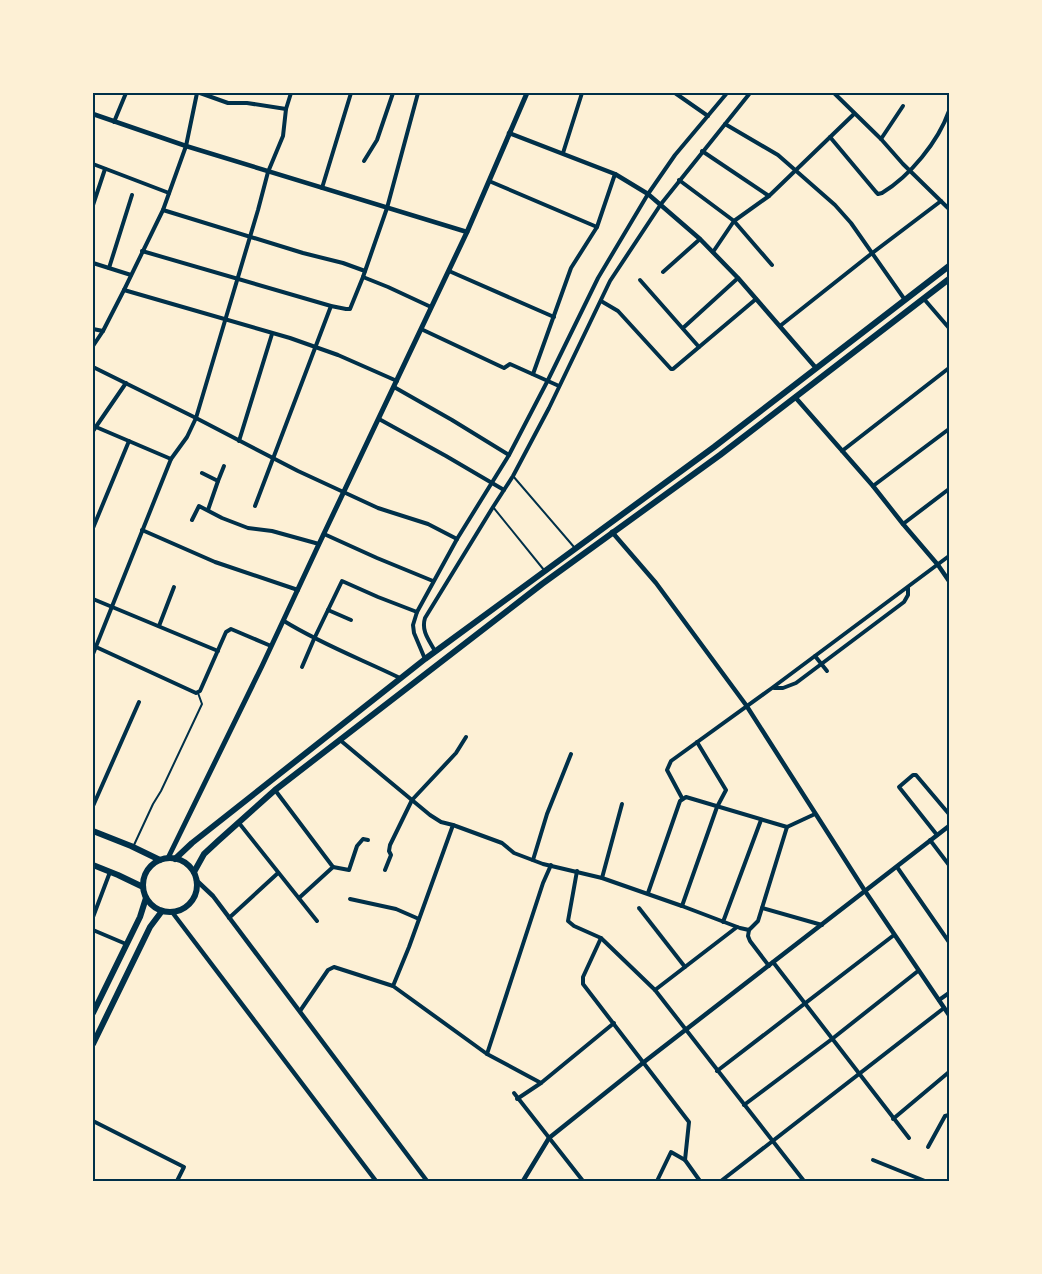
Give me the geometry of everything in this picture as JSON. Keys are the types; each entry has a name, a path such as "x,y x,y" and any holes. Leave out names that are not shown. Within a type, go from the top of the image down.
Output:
{"main road":[{"path":"168,858 299,590 467,232 527,93"},
{"path":"176,859 192,843 425,659 714,447 949,266"},
{"path":"194,872 204,854 275,790 550,578 720,455 949,279"},
{"path":"873,324 879,332"},
{"path":"714,447 720,455"},
{"path":"545,572 550,578"},
{"path":"93,831 160,860"},
{"path":"168,858 176,859 183,861 194,872 197,887 192,902 186,907 179,911 162,911 150,904 146,898 143,887 144,876 153,863 168,858"},
{"path":"93,865 143,887"},
{"path":"93,1013 140,916 146,898"},
{"path":"93,1044 135,955 150,927 162,911"}],"street":[{"path":"114,122 126,93"},
{"path":"93,346 103,331 163,210 186,146 199,93 228,103 247,103 286,109"},
{"path":"93,653 171,459 187,437 196,418 268,172 283,136 286,109 291,93"},
{"path":"322,188 351,93"},
{"path":"364,161 377,140 393,93"},
{"path":"142,250 331,306 350,309 387,208 418,93"},
{"path":"562,153 582,93"},
{"path":"675,93 708,116"},
{"path":"425,659 416,639 413,625 433,581 509,455 598,278 648,194 675,155 727,93"},
{"path":"435,652 424,631 425,618 513,477 610,281 661,204 750,93"},
{"path":"834,93 949,209"},
{"path":"881,139 903,106"},
{"path":"830,137 878,194 887,190 911,171 945,124 949,111"},
{"path":"93,114 268,172 467,232"},
{"path":"713,252 734,221 769,196 854,114"},
{"path":"724,124 778,155 835,205 905,300"},
{"path":"509,133 615,174 648,194 713,252 816,368"},
{"path":"702,151 769,196"},
{"path":"93,165 170,193"},
{"path":"93,205 105,169"},
{"path":"533,374 571,268 597,227 615,174"},
{"path":"679,180 734,221 772,265"},
{"path":"489,181 597,227"},
{"path":"109,268 132,195"},
{"path":"780,326 942,201"},
{"path":"163,210 365,271"},
{"path":"663,272 700,239"},
{"path":"93,263 131,275"},
{"path":"448,271 554,317"},
{"path":"363,277 388,286 431,308"},
{"path":"683,327 738,278"},
{"path":"640,279 699,347"},
{"path":"124,290 290,338 360,364 509,455"},
{"path":"923,298 949,328"},
{"path":"601,301 618,311 670,369 673,369 756,299"},
{"path":"255,506 331,306"},
{"path":"93,329 103,331"},
{"path":"421,329 504,368 510,364 559,386"},
{"path":"239,441 272,334"},
{"path":"93,367 272,459 378,508 428,524 457,539"},
{"path":"842,451 949,368"},
{"path":"126,383 94,429 171,459"},
{"path":"795,397 873,486 949,581"},
{"path":"379,419 504,490"},
{"path":"873,486 949,429"},
{"path":"93,528 129,441"},
{"path":"208,510 224,465"},
{"path":"202,473 218,481"},
{"path":"903,524 949,489"},
{"path":"192,520 199,506 248,528 272,531 319,544"},
{"path":"142,530 215,562 299,590"},
{"path":"612,532 656,584 747,706 865,891 949,1015"},
{"path":"324,534 433,581"},
{"path":"682,798 667,770 671,761 949,556"},
{"path":"302,667 341,581 344,580 378,597 417,612"},
{"path":"159,626 174,587"},
{"path":"772,688 783,688 796,683 904,602 908,594 908,587"},
{"path":"93,599 218,651"},
{"path":"328,610 351,620"},
{"path":"284,621 314,639 401,679"},
{"path":"413,625 423,626"},
{"path":"96,647 198,693 226,632 231,629 272,646"},
{"path":"815,656 827,671"},
{"path":"93,806 139,702"},
{"path":"385,870 391,855 390,845 412,800 456,753 466,737"},
{"path":"340,740 441,822 502,843 514,853 543,864 602,878 749,930"},
{"path":"682,906 717,807 726,790 697,742"},
{"path":"533,860 542,828 571,754"},
{"path":"937,835 899,787 916,775 949,814"},
{"path":"275,790 333,867 349,870 357,846 363,839 368,840"},
{"path":"682,798 686,797 787,827 815,813"},
{"path":"648,893 682,798"},
{"path":"602,878 622,804"},
{"path":"723,922 761,820"},
{"path":"238,822 317,921"},
{"path":"393,986 453,825"},
{"path":"523,1181 549,1138 949,826"},
{"path":"787,827 758,921 749,930 748,936 805,1004 909,1138"},
{"path":"930,840 949,865"},
{"path":"487,1054 551,865"},
{"path":"299,898 333,867"},
{"path":"897,867 949,942"},
{"path":"577,871 568,921 601,938 655,990 804,1181"},
{"path":"93,917 110,872"},
{"path":"229,918 278,873"},
{"path":"196,879 213,896 427,1181"},
{"path":"350,899 386,906 419,919"},
{"path":"639,908 685,967"},
{"path":"762,908 822,925"},
{"path":"172,912 376,1181"},
{"path":"655,990 737,927"},
{"path":"93,930 127,944"},
{"path":"717,1071 894,935"},
{"path":"601,938 582,982 689,1122 685,1160"},
{"path":"300,1011 330,968 334,967 393,986 487,1054 540,1083"},
{"path":"744,1105 918,971"},
{"path":"939,1000 949,993"},
{"path":"721,1181 944,1008"},
{"path":"518,1099 614,1023"},
{"path":"893,1119 949,1072"},
{"path":"514,1093 583,1181"},
{"path":"928,1147 945,1116 949,1114"},
{"path":"93,1121 184,1167 177,1181"},
{"path":"657,1181 671,1152 685,1160 700,1181"},
{"path":"873,1160 925,1181"}],"lane":[{"path":"513,477 576,549"},
{"path":"493,507 545,572"},
{"path":"133,847 202,704 198,693"}]}
